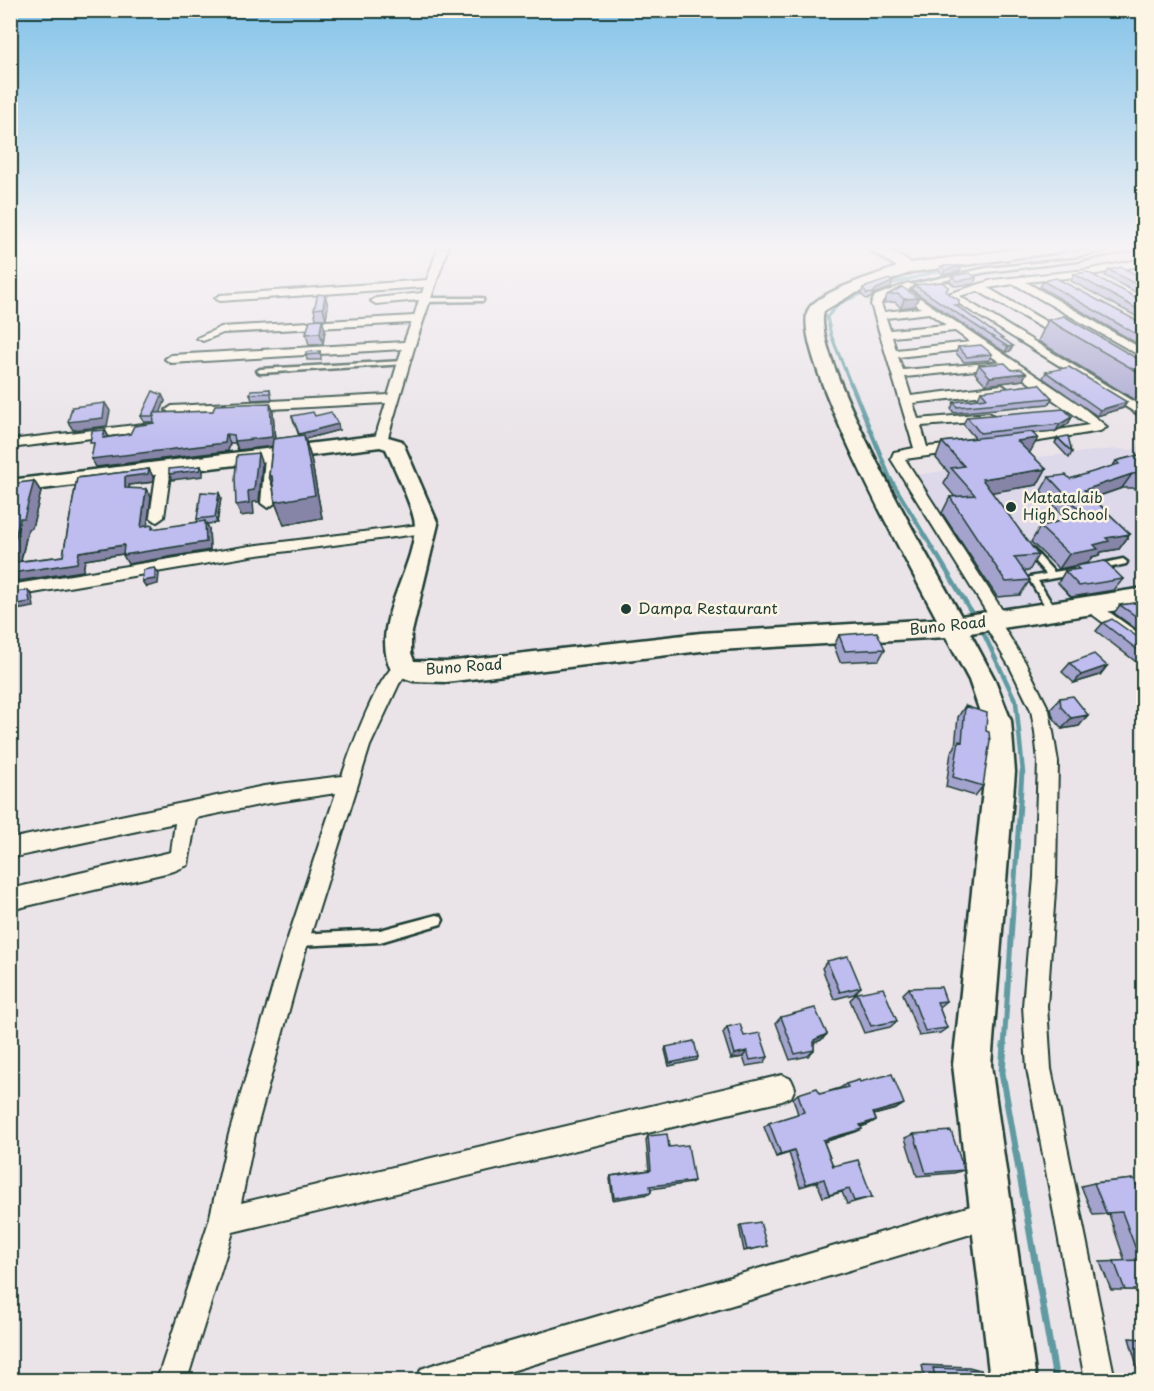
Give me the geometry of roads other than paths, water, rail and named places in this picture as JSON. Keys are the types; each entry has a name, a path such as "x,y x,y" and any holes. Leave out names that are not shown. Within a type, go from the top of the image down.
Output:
{"street":[{"path":"381,441 420,313"},
{"path":"816,313 814,326 854,439 992,703 1000,745 999,794 972,1065 1013,1380"},
{"path":"879,313 922,451"},
{"path":"879,316 905,313"},
{"path":"934,313 1076,408 1100,429 1000,443"},
{"path":"980,313 1140,409"},
{"path":"1024,313 1082,347"},
{"path":"1071,313 1143,355"},
{"path":"203,338 221,330 418,319"},
{"path":"884,334 956,328"},
{"path":"890,354 981,344"},
{"path":"171,359 409,345"},
{"path":"897,374 1010,364"},
{"path":"906,400 1039,384"},
{"path":"172,410 393,399"},
{"path":"1054,410 1076,408"},
{"path":"914,423 998,416"},
{"path":"10,444 152,428"},
{"path":"10,487 381,441 398,447 427,529 397,646 398,659 402,667 392,680 361,746 298,940 242,1134 223,1221 172,1380"},
{"path":"978,445 904,453 899,455 898,459 995,621 1040,711 1048,762 1045,877 1035,1006 1039,1069 1100,1380"},
{"path":"268,503 272,454"},
{"path":"157,517 164,468"},
{"path":"10,591 250,551 427,529"},
{"name":"Buno Road","path":"402,667 413,671 446,672 701,642 952,627 1143,597"},
{"path":"1091,605 1143,647"},
{"path":"10,849 264,795 350,783"},
{"path":"10,900 181,858 187,812"},
{"path":"223,1221 782,1088"},
{"path":"432,1380 897,1240 991,1214"}],"lane":[{"path":"366,359 404,360"},
{"path":"260,371 404,360"},
{"path":"1026,546 1052,575"},
{"path":"1093,568 1123,562"},
{"path":"1053,612 1032,580 1083,570"},
{"path":"298,940 380,936 437,920"}],"waterway":[{"path":"831,313 827,317 831,335 851,385"},
{"path":"851,383 890,478 937,556"},
{"path":"937,555 973,615"},
{"path":"982,630 1016,702 1023,773"},
{"path":"1004,1047 1022,772"},
{"path":"1004,1045 1002,1073 1056,1380"}],"place":[{"name":"Matatalaib High School","path":"1011,507"},
{"name":"Dampa Restaurant","path":"626,609"}]}
